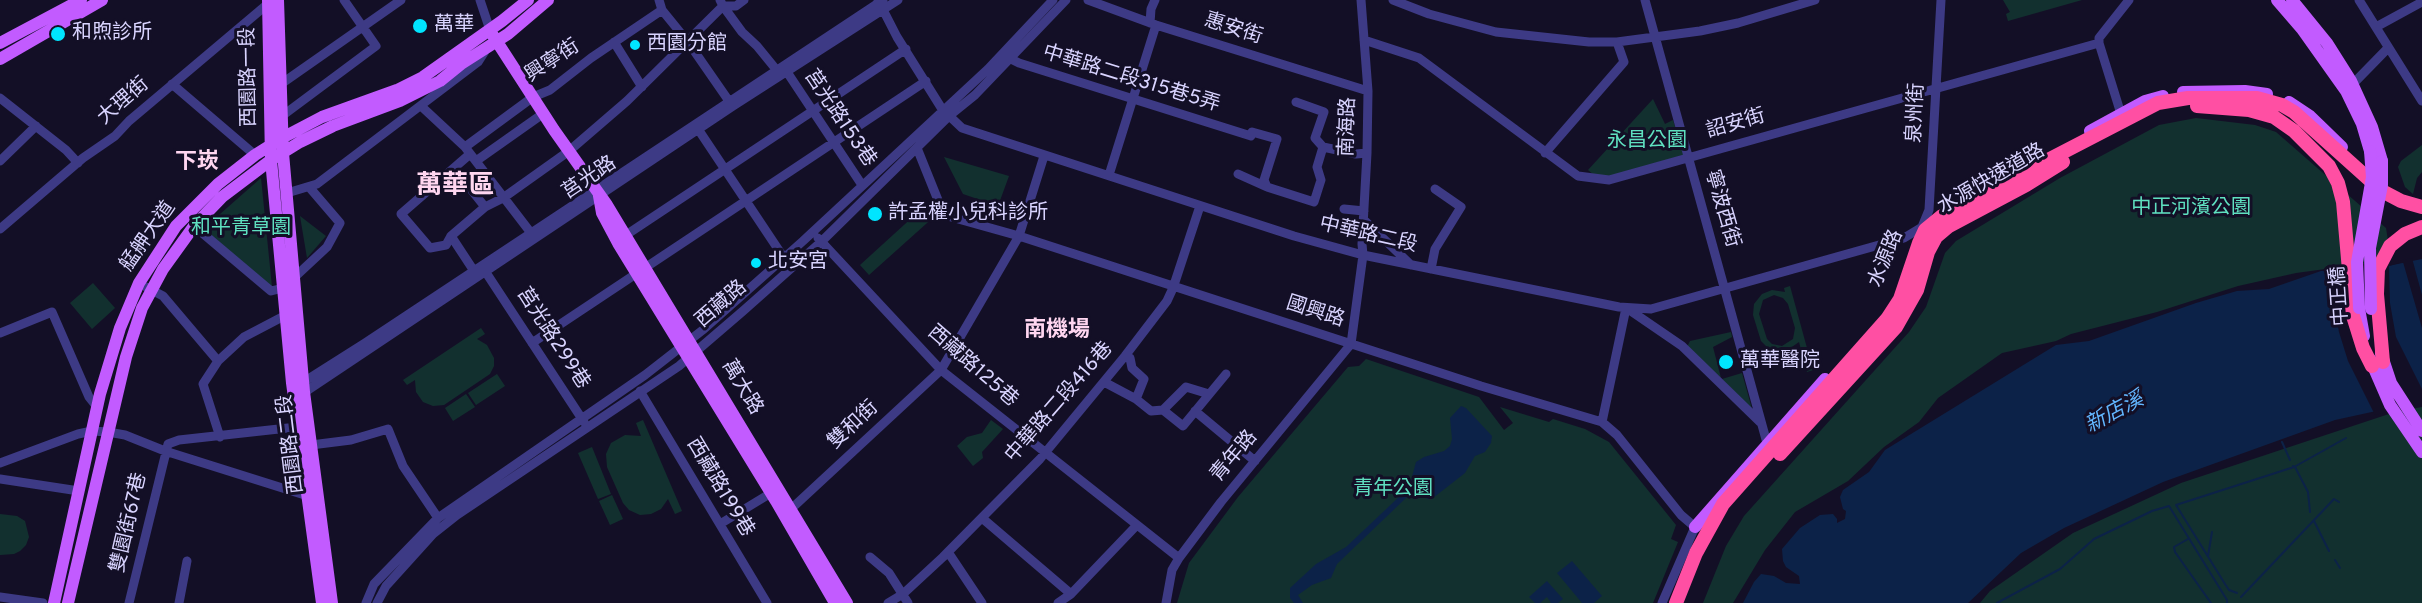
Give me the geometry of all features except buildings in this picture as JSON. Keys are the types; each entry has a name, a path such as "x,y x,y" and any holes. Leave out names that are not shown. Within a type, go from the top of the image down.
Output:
{"highway":[{"name":"水源快速道路","path":"1676,603 1696,552 1723,504 1887,319 1900,298 1918,243 1925,230 2145,108 2172,99 2257,98 2274,102 2304,119 2346,159"},
{"name":"水源快速道路","path":"1685,603 1712,536 1719,526 1738,499 1896,327 1917,290 1928,252 1936,237 1949,226 2019,189 2050,168 2146,115 2163,110 2244,104 2277,110 2294,119 2346,159"},
{"path":"2197,106 2249,110 2274,117 2285,123 2319,155 2338,183 2343,202 2353,316 2363,348 2378,364"},
{"path":"2346,159 2390,196 2422,207"},
{"path":"2346,159 2381,199 2400,209 2422,215"},
{"path":"1943,219 2050,168"},
{"path":"2378,364 2378,268 2390,246 2405,234 2422,227"},
{"name":"水源快速道路","path":"1816,416 1834,389 1889,325 1903,305 1911,287 1925,230"}],"main road":[{"path":"0,53 81,0"},
{"path":"0,48 102,0"},
{"name":"艋舺大道","path":"274,153 282,138 322,117 407,86 490,30 528,0"},
{"name":"艋舺大道","path":"69,603 144,286 194,226 222,197 274,153 333,126 400,101 440,81 523,23 548,0"},
{"path":"2277,0 2350,88"},
{"path":"2292,0 2327,43 2367,125"},
{"name":"西園路一段","path":"272,1 281,84 282,138"},
{"name":"西園路一段","path":"272,1 274,153"},
{"name":"萬大路","path":"490,30 492,43 533,97 626,235 641,271"},
{"path":"0,43 23,38"},
{"path":"0,58 23,38"},
{"name":"水源路","path":"1695,527 1885,312 1901,284 1925,230 1939,212 2156,97 2181,92 2265,93 2298,107 2346,159 2389,189 2422,202"},
{"name":"中正橋","path":"2367,125 2372,177 2358,255 2365,308 2390,405 2422,452"},
{"name":"中正橋","path":"2365,308 2370,248 2382,185 2382,161 2367,125"},
{"name":"艋舺大道","path":"54,603 92,431 120,328 176,226 218,184 255,155 274,153"},
{"name":"西園路二段","path":"274,153 287,193 295,279 301,390 311,445 312,497 322,603"},
{"name":"西園路二段","path":"274,153 292,382 301,390"},
{"name":"萬大路","path":"597,192 602,213 791,509 847,603"},
{"name":"萬大路","path":"692,355 835,603"},
{"name":"中正橋","path":"2378,364 2422,431"},
{"name":"西園路二段","path":"301,390 297,427 333,603"}],"street":[{"path":"282,116 376,46 344,0"},
{"path":"281,84 401,0"},
{"path":"480,0 490,30"},
{"path":"660,0 662,10 688,42 731,104"},
{"path":"544,113 470,154 402,214 430,248 446,245 451,236 485,207 503,198 569,152 642,87 688,42 722,3 736,6 744,0"},
{"name":"莒光路","path":"301,390 485,271 597,192 781,72 880,3 898,0"},
{"name":"西藏路","path":"1007,56 1053,0"},
{"name":"西藏路","path":"366,603 374,584 438,518 685,344 946,113 1066,0"},
{"name":"惠安街","path":"1088,0 1153,24 1368,91"},
{"path":"1109,175 1153,24 1150,9 1155,0"},
{"name":"南海路","path":"1352,344 1363,255 1367,153 1368,91 1361,0"},
{"path":"1393,0 1419,10 1496,32 1575,41 1617,42 1700,32 1815,0"},
{"path":"1419,10 1424,0"},
{"name":"寧波西街","path":"1645,0 1767,443"},
{"name":"泉州街","path":"1925,230 1929,210 1941,0"},
{"path":"2121,114 2099,38 2129,0"},
{"path":"2359,0 2422,101"},
{"name":"大理街","path":"0,229 78,163 115,136 172,84 272,1"},
{"path":"2376,27 2422,2"},
{"name":"莒光路153巷","path":"722,3 742,32 781,72 813,112 862,185"},
{"name":"中華路二段","path":"880,3 946,113 963,129 1294,236 1363,255 1626,308 1651,309 1904,238 1925,230"},
{"name":"興寧街","path":"470,154 533,97 550,90 614,42 662,10"},
{"name":"詔安街","path":"1364,40 1419,58 1578,176 1609,180 2099,43"},
{"path":"614,42 642,87"},
{"path":"1545,153 1624,62 1617,42"},
{"name":"艋舺大道","path":"287,193 310,188 478,62 492,43"},
{"path":"2350,88 2388,48"},
{"path":"626,235 906,49"},
{"name":"中華路二段315巷5弄","path":"1007,56 1019,63 1133,99 1251,134 1277,139 1264,180 1267,188"},
{"path":"532,343 926,81"},
{"path":"172,84 255,155"},
{"path":"0,98 66,150 78,163"},
{"path":"400,101 409,107 408,115"},
{"path":"1296,102 1324,112 1315,138 1323,147 1356,154 1367,153"},
{"name":"莒光路","path":"301,390 531,233 698,129 731,104"},
{"path":"421,106 470,154 531,233"},
{"name":"西藏路","path":"377,603 386,586 433,534 457,515 588,428 692,355 822,241 917,148 946,113"},
{"path":"0,161 36,126"},
{"path":"698,129 745,203 784,258"},
{"path":"1238,174 1267,188 1314,202 1321,180 1317,167 1323,147"},
{"name":"國興路","path":"917,148 944,215 1018,236 1166,283 1173,288 1602,422 1611,429 1681,515 1695,527"},
{"name":"雙和街","path":"791,509 942,370 1018,236 1044,156"},
{"path":"454,168 485,207"},
{"path":"468,185 484,173"},
{"path":"194,226 271,291 283,288 327,247 340,223 310,188"},
{"path":"1431,269 1436,249 1461,207 1435,189"},
{"name":"中華路二段416巷","path":"888,603 903,594 948,552 1045,453 1125,356 1167,301 1200,206"},
{"path":"1344,209 1364,215 1411,265"},
{"name":"西藏路125巷","path":"813,232 942,370 1179,558"},
{"path":"451,236 474,271"},
{"name":"莒光路299巷","path":"485,271 588,428"},
{"path":"144,286 162,296 218,361"},
{"path":"1602,422 1626,308 1682,346 1762,424"},
{"path":"0,333 52,312 89,398 98,407"},
{"path":"220,436 202,384 218,361 244,337 286,315"},
{"name":"青年路","path":"1166,603 1172,570 1179,558 1221,502 1352,344"},
{"path":"1125,356 1130,358 1132,368 1144,379 1136,399"},
{"path":"1116,367 1132,368"},
{"path":"1163,410 1183,426 1226,374"},
{"path":"1104,382 1136,399 1151,411 1163,410 1186,387 1209,394"},
{"name":"西藏路199巷","path":"640,391 767,603"},
{"path":"1195,411 1255,461"},
{"path":"165,451 168,444 179,440 297,427"},
{"path":"311,445 351,440 388,429 403,466 438,518"},
{"path":"0,463 92,431 108,432 125,435 165,451 312,497"},
{"name":"雙園街67巷","path":"129,603 165,451"},
{"path":"0,479 79,491"},
{"path":"720,524 771,493"},
{"path":"982,518 1071,594"},
{"path":"1058,603 1071,594 1136,526"},
{"name":"水源路","path":"1662,603 1695,527"},
{"path":"948,552 982,603"},
{"path":"870,557 889,573 908,603"},
{"path":"179,603 188,561"},
{"path":"0,597 43,603"}],"green space":[{"path":"2003,0 2082,0 2008,21 2006,14 2010,12"},
{"name":"永昌公園","path":"1653,99 1665,124 1673,120 1684,155 1609,177 1595,176 1588,170"},
{"name":"中正河濱公園","path":"2196,118 2255,125 2276,132 2386,228 2391,260 2296,273 2238,286 2157,312 2071,334 2056,341 2002,353 1938,398 1919,422 1884,447 1848,481 1795,512 1765,550 1733,603 1703,603 1726,546 1744,516 1909,332 1926,307 1945,253 1956,241 2060,178 2159,125"},
{"path":"2422,145 2422,172 2417,178 2413,194 2405,187 2398,167 2401,161"},
{"path":"944,157 1009,176 998,206 963,194"},
{"name":"和平青草園","path":"261,178 272,287 203,229"},
{"path":"927,204 936,215 869,275 860,265"},
{"path":"300,216 326,236 307,258"},
{"path":"93,283 115,308 92,329 70,303"},
{"path":"1790,286 1813,370 1807,372 1799,342 1786,351 1769,349 1761,341 1753,315 1754,304 1762,294 1772,290 1785,292 1784,288","holes":["1774,295 1783,298 1788,304 1795,328 1793,339 1782,346 1772,344 1767,339 1759,314 1763,300"]},
{"path":"481,328 485,334 477,339 487,345 494,358 494,366 490,374 444,405 433,406 423,402 416,392 415,380 407,385 403,380"},
{"path":"1731,332 1732,337 1713,347 1721,378 1687,347 1690,341"},
{"name":"青年公園","path":"1366,359 1479,397 1504,430 1513,423 1500,407 1549,422 1553,419 1585,429 1609,442 1676,525 1671,539 1678,542 1653,603 1177,603 1189,563 1238,497 1348,367 1359,366"},
{"path":"1742,373 1752,409 1722,379"},
{"path":"497,374 505,386 476,405 468,393"},
{"path":"466,394 475,407 453,421 445,408"},
{"path":"2422,407 2422,603 1980,603 1990,591 2073,533 2181,483 2395,412"},
{"path":"643,420 682,511 675,514 668,499 661,509 651,514 640,515 629,510 623,503 607,467 606,454 611,443 625,435 641,436 636,423"},
{"path":"991,420 1003,429 982,452 983,458 973,466 957,446 967,437 982,433"},
{"path":"592,447 611,494 598,499 578,453"},
{"path":"612,495 623,519 610,525 599,501"},
{"path":"0,514 17,516 25,521 29,537 26,545 14,554 0,555"}],"water":[{"name":"新店溪","path":"2422,259 2422,401 2335,420 2163,482 2064,528 2021,553 1968,603 1743,603 1761,574 1774,576 1786,583 1800,584 1799,576 1786,567 1782,549 1800,528 1820,515 1833,514 1837,523 1845,519 1846,511 1843,509 1840,497 1843,490 1869,472 1885,450 2056,345 2089,341 2196,303 2237,291 2269,289 2321,271 2383,267"},
{"path":"1461,406 1466,408 1492,436 1491,443 1485,452 1475,456 1465,473 1433,498 1428,499 1415,494 1406,498 1337,564 1331,578 1312,585 1298,595 1303,603 1294,603 1290,598 1290,588 1316,564 1346,547 1401,495 1410,484 1416,462 1444,451 1450,446 1452,439 1450,418"},
{"path":"1572,561 1602,596 1594,603 1582,603 1557,573"},
{"path":"1547,581 1563,599 1558,603 1551,603 1547,597 1540,603 1535,603 1529,597"}],"pier":[{"path":"2412,258 2422,295 2422,328 2403,262 2389,266 2390,303 2396,337 2422,389 2422,404 2375,415 2348,361 2339,332 2330,268 2382,264"}],"waterway":[{"path":"2293,466 2346,438"},
{"path":"2282,442 2290,460"},
{"path":"2237,593 2229,590 2176,505 2294,467"},
{"path":"2295,467 2308,492 2310,512"},
{"path":"2241,597 2334,499 2339,502"},
{"path":"1997,603 2060,569 2094,539 2152,511 2169,506 2227,603"},
{"path":"2314,521 2329,551"},
{"path":"2208,556 2212,532"},
{"path":"2188,539 2174,547 2175,552 2211,603"},
{"path":"2335,560 2340,568"}],"place":[{"name":"萬華","path":"420,26"},
{"name":"和煦診所","path":"58,34"},
{"name":"西園分館","path":"635,45"},
{"name":"許孟權小兒科診所","path":"875,214"},
{"name":"北安宮","path":"756,263"},
{"name":"萬華醫院","path":"1726,362"}],"district":[{"name":"下崁","path":"197,164"},
{"name":"萬華區","path":"455,188"},
{"name":"南機場","path":"1057,332"}]}
